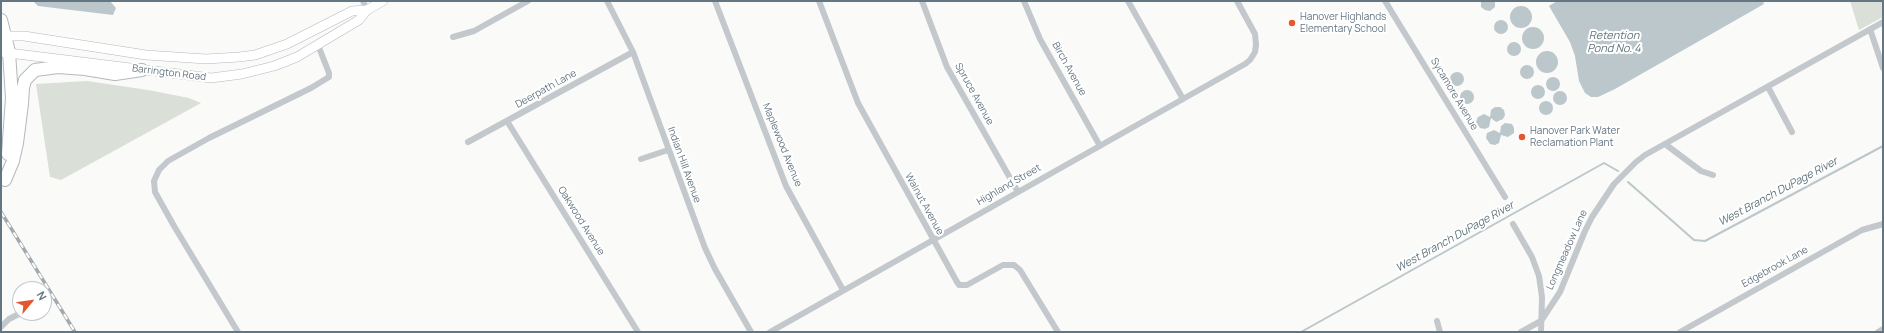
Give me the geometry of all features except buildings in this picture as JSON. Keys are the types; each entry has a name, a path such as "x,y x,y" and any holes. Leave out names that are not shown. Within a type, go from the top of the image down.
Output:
{"highway":[{"path":"1,20 12,98 3,186"},
{"path":"3,186 13,161 17,143 23,88 26,80 35,70 58,67 85,69 115,74 142,70"}],"main road":[{"name":"Barrington Road","path":"5,52 211,78 242,74 274,66 318,45 359,20 368,10 383,1"},
{"name":"Barrington Road","path":"3,36 24,36 146,55 206,59 239,57 255,55 287,44 352,11 368,10"}],"street":[{"path":"363,1 368,10"},
{"path":"453,37 474,31 528,1"},
{"name":"Indian Hill Avenue","path":"607,1 633,52 705,248 715,269 751,332"},
{"name":"Maplewood Avenue","path":"715,1 786,186 843,290"},
{"name":"Walnut Avenue","path":"819,1 858,103 933,241 960,285 967,285 1004,265 1011,264 1017,267 1058,332"},
{"name":"Spruce Avenue","path":"922,1 947,67 1018,192"},
{"name":"Birch Avenue","path":"1024,1 1040,39 1100,146"},
{"path":"1128,1 1184,99"},
{"name":"Highland Street","path":"770,332 1238,69 1250,60 1255,52 1256,44 1255,34 1237,1"},
{"name":"Sycamore Avenue","path":"1385,1 1505,197"},
{"name":"Longmeadow Lane","path":"1521,332 1541,320 1560,292 1585,231 1600,204 1630,167 1645,155 1883,22"},
{"path":"1870,29 1883,68"},
{"path":"238,332 155,192 154,181 159,170 168,161 209,138 311,88 329,77 329,73 318,45"},
{"name":"Deerpath Lane","path":"468,142 633,52"},
{"path":"1768,87 1792,132"},
{"name":"Oakwood Avenue","path":"507,121 638,332"},
{"path":"1665,144 1701,171 1713,175"},
{"path":"642,159 668,150"},
{"path":"1513,224 1532,257 1539,276 1542,297 1541,332"},
{"name":"Edgebrook Lane","path":"1680,332 1862,230 1883,224"},
{"path":"1,327 12,318"},
{"path":"1437,321 1440,332"},
{"path":"1878,332 1883,329"}],"shaded area":[{"path":"1850,1 1883,1 1883,17 1859,30"},
{"path":"87,81 148,90 189,98 201,103 61,180 50,177 36,84"}],"water":[{"path":"33,1 110,1 116,8 113,15 38,6"},
{"path":"1481,1 1495,1 1495,7 1490,11 1485,10 1481,7"},
{"name":"Retention Pond No. 4","path":"1557,1 1763,1 1764,4 1615,89 1598,97 1591,97 1585,93 1579,81 1575,56 1570,42 1549,6"},
{"path":"1521,6 1525,7 1531,13 1531,21 1525,27 1521,28 1517,27 1511,21 1510,17 1511,13 1517,7"},
{"path":"1498,20 1504,20 1508,24 1508,30 1504,34 1498,34 1494,30 1494,24"},
{"path":"1533,27 1537,28 1543,34 1543,42 1537,48 1533,49 1529,48 1523,42 1522,38 1523,34 1529,28"},
{"path":"1511,42 1517,42 1521,46 1521,52 1517,56 1511,56 1507,52 1507,46"},
{"path":"1547,51 1551,52 1557,58 1557,66 1551,72 1547,73 1543,72 1537,66 1536,62 1537,58 1543,52"},
{"path":"1524,65 1530,65 1534,69 1534,75 1530,79 1524,79 1520,75 1520,69"},
{"path":"1454,72 1460,72 1464,76 1464,82 1460,86 1454,86 1450,82 1450,76"},
{"path":"1550,77 1556,77 1560,81 1560,87 1556,91 1550,91 1546,87 1546,81"},
{"path":"1535,85 1541,85 1545,89 1545,95 1541,99 1535,99 1531,95 1531,89"},
{"path":"1464,90 1470,90 1474,94 1474,100 1470,104 1464,104 1460,100 1460,94"},
{"path":"1557,91 1563,91 1567,95 1567,101 1563,105 1557,105 1553,101 1553,95"},
{"path":"1543,101 1549,101 1553,105 1553,111 1549,115 1543,115 1539,111 1539,105"},
{"path":"1495,107 1500,107 1504,110 1505,115 1503,119 1496,122 1491,118 1489,127 1485,129 1480,128 1476,122 1478,117 1484,114 1490,117 1491,110"},
{"path":"1505,123 1512,124 1514,133 1508,137 1501,135 1499,143 1495,145 1490,144 1486,138 1487,133 1494,130 1500,133 1501,126"}],"waterway":[{"name":"West Branch DuPage River","path":"1628,182 1694,240 1705,241 1883,146"},
{"name":"West Branch DuPage River","path":"1301,332 1604,163 1618,171"}],"railway":[{"path":"1,212 75,332"}],"place":[{"name":"Hanover Highlands Elementary School","path":"1292,23"},
{"name":"Hanover Park Water Reclamation Plant","path":"1522,137"}]}
